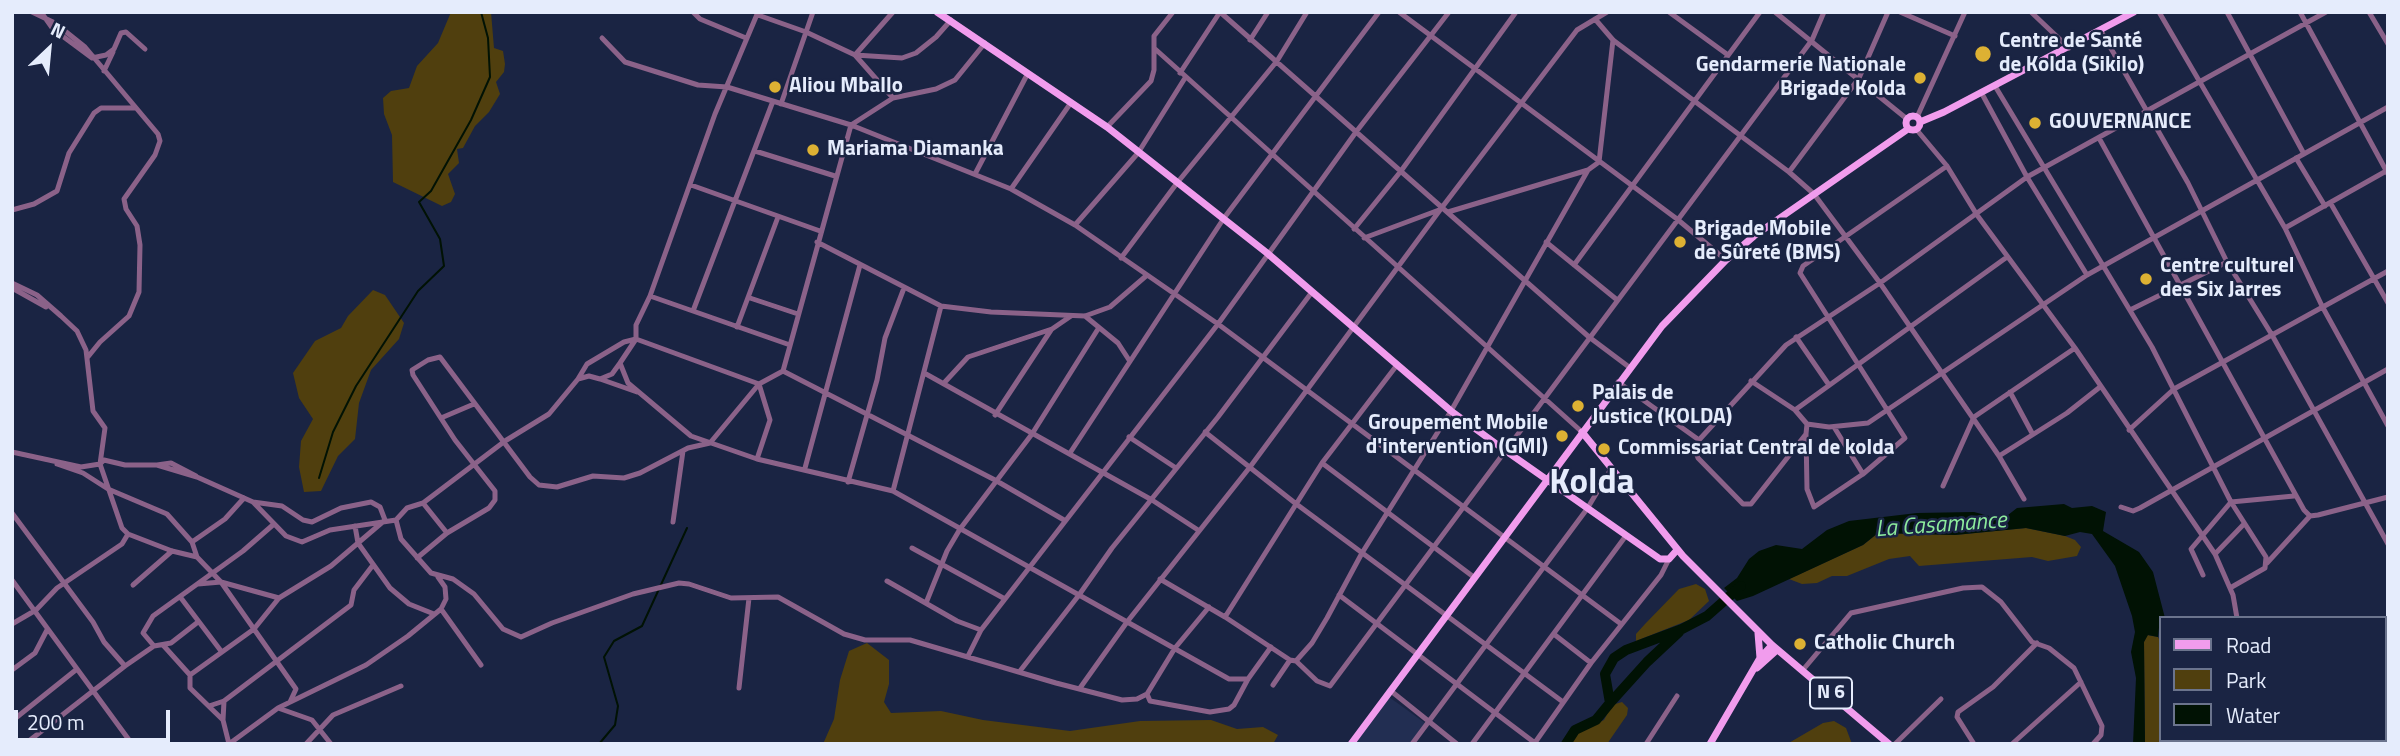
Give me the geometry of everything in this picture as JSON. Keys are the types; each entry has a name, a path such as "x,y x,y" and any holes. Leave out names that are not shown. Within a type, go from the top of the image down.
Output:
{"main road":[{"path":"937,12 1107,127 1267,253 1451,411 1506,451 1660,559 1670,559 1677,550"},
{"path":"1351,744 1506,539 1629,367 1662,326 1726,260 1814,194 1915,124 1995,86 2134,12"},
{"path":"1907,119 1915,124"},
{"path":"1582,432 1677,550 1774,648"},
{"path":"1757,668 1760,658 1758,633"},
{"path":"1760,658 1774,648"},
{"path":"1710,744 1757,668 1774,648"},
{"name":"N 6","path":"1774,648 1889,744"}],"street":[{"path":"32,12 43,15 53,29 92,58 160,141 155,155 124,199 141,245 139,292 129,316 100,342 87,358"},
{"path":"693,12 700,19 746,38"},
{"path":"781,104 813,12"},
{"path":"855,55 893,12"},
{"path":"1107,127 1151,81 1157,31 1174,12"},
{"path":"1075,225 1138,153 1220,12 1227,15 1250,40 1441,208 1526,278 1589,337 1629,367"},
{"path":"1250,40 1268,12"},
{"path":"1121,258 1177,183 1277,61 1307,12"},
{"path":"1070,453 1224,218 1379,12"},
{"path":"1399,12 1677,219 1726,260"},
{"path":"968,656 981,630 1218,324 1267,253 1314,195 1356,132 1448,12"},
{"path":"1354,229 1401,171 1516,12"},
{"path":"1080,688 1160,579 1250,467 1400,268 1441,208 1577,30 1607,12"},
{"path":"1669,12 1728,55"},
{"path":"1574,265 1760,12"},
{"path":"1775,12 1907,119"},
{"path":"1160,579 1293,661 1317,681 1331,686 1616,299 1812,40 1824,12"},
{"path":"1789,172 1859,78 1888,12"},
{"path":"1900,12 1955,37"},
{"path":"1965,12 1915,124 1947,166 1977,215 2040,305 2075,348 2170,492 2215,554 2230,588 2237,616"},
{"path":"2031,12 2069,48"},
{"path":"2159,12 2255,181 2285,228 2322,306 2388,426"},
{"path":"2227,12 2304,154"},
{"path":"2285,228 2387,172 2300,12"},
{"path":"1806,434 1751,504 1743,503 1698,458 1694,447 1751,381 1796,337 1880,283 2027,177 2251,56 2326,12"},
{"path":"2369,12 2388,44"},
{"path":"600,379 612,374 636,339 636,325 650,296 746,38 758,13 855,55 884,58 909,55 936,37 951,20"},
{"path":"1595,19 1613,40 1789,172 1814,194 1974,417 2024,499"},
{"path":"2101,31 2202,211 2227,262 2272,335 2388,544"},
{"path":"104,71 121,33 126,32 145,49"},
{"path":"602,38 625,62 698,85 727,88 851,125 1011,189 1075,225 1218,324 1621,624"},
{"path":"1448,212 1588,170 1599,162 1613,40"},
{"path":"417,558 447,533 489,508 495,500 495,491 441,418 412,370 428,360 440,357 539,485 557,487 593,476 624,478 640,474 683,451 710,443 759,384 783,371 851,125 893,98 936,89 955,80 985,43"},
{"path":"1154,48 1314,195 1545,396 1582,432"},
{"path":"92,58 106,55 114,49"},
{"path":"855,55 893,98"},
{"path":"975,174 1028,74"},
{"path":"1995,86 2130,310 2215,467 2243,525 2267,563"},
{"path":"1981,92 2027,177 2087,275"},
{"path":"693,311 773,101"},
{"path":"1011,189 1070,104"},
{"path":"1751,381 1795,410 1807,424 1834,427 1868,423 2103,265 2388,107"},
{"path":"12,210 34,204 57,191 69,153 93,114 101,108 135,108"},
{"path":"2006,138 2020,130"},
{"path":"2099,138 2266,438 2294,496 2310,516"},
{"path":"755,151 835,176"},
{"path":"2296,158 2388,303"},
{"path":"1807,424 1807,489 1814,507 1863,474 1905,439 1800,273 1803,266 1947,166"},
{"path":"1273,685 1312,643 1362,553 1451,411 1588,170"},
{"path":"691,185 820,231"},
{"path":"1364,238 1441,208"},
{"path":"737,327 750,299 778,217"},
{"path":"817,242 941,306 1085,316 1110,307 1146,276"},
{"path":"1546,242 1616,299"},
{"path":"1795,410 2007,257"},
{"path":"2130,310 2227,262"},
{"path":"805,468 860,265"},
{"path":"2129,430 2174,389 2388,271"},
{"path":"12,286 37,295 77,331 87,358 93,411 105,428 100,464 122,528 128,534 197,558"},
{"path":"848,482 885,338 904,288"},
{"path":"1020,671 1079,596 1104,558 1312,292"},
{"path":"650,296 790,345"},
{"path":"750,299 798,314"},
{"path":"894,491 926,374 941,306"},
{"path":"944,383 968,357 1052,329 1072,316"},
{"path":"1085,316 1118,343 1129,360"},
{"path":"995,415 1052,329"},
{"path":"926,603 942,563 960,529 1032,434 1098,329"},
{"path":"1796,337 1829,385"},
{"path":"253,502 286,536 302,542 330,530 396,520 407,508 424,503 475,467 505,441 549,414 587,364 624,342 636,339 759,384"},
{"path":"1943,486 1974,417 2075,348"},
{"path":"620,363 628,383 636,392 691,436 757,458 805,468 812,473 894,491 1229,679 1248,678"},
{"path":"1225,617 1322,463 1397,365"},
{"path":"2121,507 2133,511 2170,492 2388,369"},
{"path":"783,371 995,480 1064,520"},
{"path":"926,374 995,415 1070,453 1152,500 1198,530"},
{"path":"578,379 589,376 636,392"},
{"path":"1618,382 1699,440"},
{"path":"757,458 770,420 759,384"},
{"path":"1999,456 2067,413 2100,387"},
{"path":"2010,392 2032,433"},
{"path":"441,418 474,404"},
{"path":"1834,427 1863,474"},
{"path":"1205,432 1405,586 1563,702"},
{"path":"1129,436 1176,468"},
{"path":"673,522 683,451"},
{"path":"12,452 83,473 108,489 167,513 192,542 197,558 221,582 296,689 290,702"},
{"path":"44,461 68,462 81,467 100,464 104,460 125,465 158,465 197,477 253,502 282,506 303,520 312,522 341,508 371,502 380,507 385,520"},
{"path":"1322,463 1475,578"},
{"path":"1412,744 1545,568 1587,509 1611,469"},
{"path":"2203,575 2191,553 2201,536 2231,502 2294,496"},
{"path":"2230,588 2267,563 2310,516 2388,497"},
{"path":"192,542 225,519 244,498"},
{"path":"424,503 447,533"},
{"path":"12,513 125,666"},
{"path":"190,675 254,629 279,598 331,566 385,520"},
{"path":"224,701 223,720 229,744 278,708 366,665 441,609 446,599 445,587 401,539 396,520"},
{"path":"154,646 143,633 153,616 243,551 274,524"},
{"path":"2215,554 2243,525"},
{"path":"355,526 358,543 390,589 410,604 434,614"},
{"path":"12,624 36,610 64,584 122,544 128,534"},
{"path":"1472,744 1625,537"},
{"path":"912,548 1005,599"},
{"path":"133,585 172,551"},
{"path":"1339,595 1535,743 1591,663 1661,575 1670,559"},
{"path":"209,705 224,701 351,605 354,590 373,565"},
{"path":"438,577 453,579 474,594 503,629 522,637 552,622 633,594 679,583 690,584 718,595 778,597 844,634 864,640 910,640 1122,699 1137,699 1147,694 1174,648 1209,607"},
{"path":"12,580 132,744"},
{"path":"887,581 981,630"},
{"path":"198,584 221,582 279,598"},
{"path":"1802,671 1851,613 1962,588 1982,587 1993,593 2037,643 2049,648 2074,668 2102,726 2101,735 2093,744"},
{"path":"181,598 221,651"},
{"path":"739,688 749,598"},
{"path":"441,609 481,665"},
{"path":"25,744 125,666 154,646 163,645 198,622"},
{"path":"12,670 35,653 47,630"},
{"path":"1555,635 1591,663"},
{"path":"1974,744 1957,718 1958,712 1993,687 2037,643"},
{"path":"163,645 190,675 190,688 223,720"},
{"path":"1147,694 1150,701 1210,712 1221,711 1234,705 1248,678 1270,647"},
{"path":"12,721 77,668"},
{"path":"2012,744 2081,682"},
{"path":"306,744 333,715 401,686"},
{"path":"1391,691 1457,744"},
{"path":"1646,744 1677,696"},
{"path":"1895,744 1941,699"},
{"path":"278,708 312,720 331,744"},
{"path":"34,738 38,744"}],"shaded area":[{"path":"1389,697 1425,723 1410,744 1354,744"}],"green space":[{"path":"451,12 491,12 494,48 503,51 505,64 504,72 496,82 500,94 489,112 475,126 463,148 457,149 459,163 448,174 455,194 451,202 442,206 393,182 392,135 384,114 383,98 391,91 409,88 417,66 438,43"},
{"path":"373,290 385,295 404,323 399,339 371,370 359,403 355,439 338,456 321,491 304,492 299,467 301,441 313,419 299,398 293,373 315,341 341,328 348,316"},
{"path":"2026,528 2065,536 2075,540 2081,547 2077,556 2048,561 2032,557 1919,566 1910,556 1889,559 1847,576 1832,576 1817,583 1802,584 1789,579 1863,545 1878,533 1955,535"},
{"path":"1696,584 1705,589 1709,601 1689,620 1636,641 1636,634 1679,589"},
{"path":"2147,635 2158,637 2158,742 2176,744 2145,744 2144,642"},
{"path":"867,643 889,660 889,684 884,702 891,713 941,711 983,720 1070,731 1140,721 1211,720 1237,729 1263,727 1278,735 1273,744 823,744 834,719 840,680 849,651"},
{"path":"1622,702 1628,708 1627,715 1607,744 1570,744 1580,731 1604,720 1612,705"},
{"path":"1834,721 1846,728 1852,744 1787,744 1823,723"}],"water":[{"path":"2064,504 2072,508 2092,506 2106,512 2103,531 2139,552 2153,572 2164,616 2158,616 2158,637 2148,635 2144,642 2145,744 2133,744 2136,678 2131,652 2135,632 2132,616 2115,566 2092,534 2080,532 2065,536 2026,528 1955,535 1878,533 1863,545 1753,596 1737,601 1724,588 1737,578 1749,559 1759,551 1776,545 1802,549 1827,530 1849,521 1917,513 1974,512 1989,516 2008,515 2017,508"}],"waterway":[{"path":"319,478 333,432 356,386 418,291 444,266 440,239 419,202 431,191 471,120 490,77 488,38 481,12"},
{"path":"599,744 615,725 618,706 604,657 614,641 642,626 687,528"},
{"name":"La Casamance","path":"1566,744 1575,730 1596,720 1610,703 1605,674 1614,658 1626,650 1682,629 1707,616 1741,586"},
{"path":"1610,703 1679,632"}],"place":[{"name":"Centre de Santé de Kolda (Sikilo)","path":"1983,54"},
{"name":"Gendarmerie Nationale Brigade Kolda","path":"1920,78"},
{"name":"Aliou Mballo","path":"775,87"},
{"name":"GOUVERNANCE","path":"2035,123"},
{"name":"Mariama Diamanka","path":"813,150"},
{"name":"Brigade Mobile de Sûreté (BMS)","path":"1680,242"},
{"name":"Centre culturel des Six Jarres","path":"2146,279"},
{"name":"Palais de Justice (KOLDA)","path":"1578,406"},
{"name":"Groupement Mobile d'intervention (GMI)","path":"1562,436"},
{"name":"Commissariat Central de kolda","path":"1604,449"},
{"name":"Catholic Church","path":"1800,644"}],"district":[{"name":"Kolda","path":"1592,484"}]}
